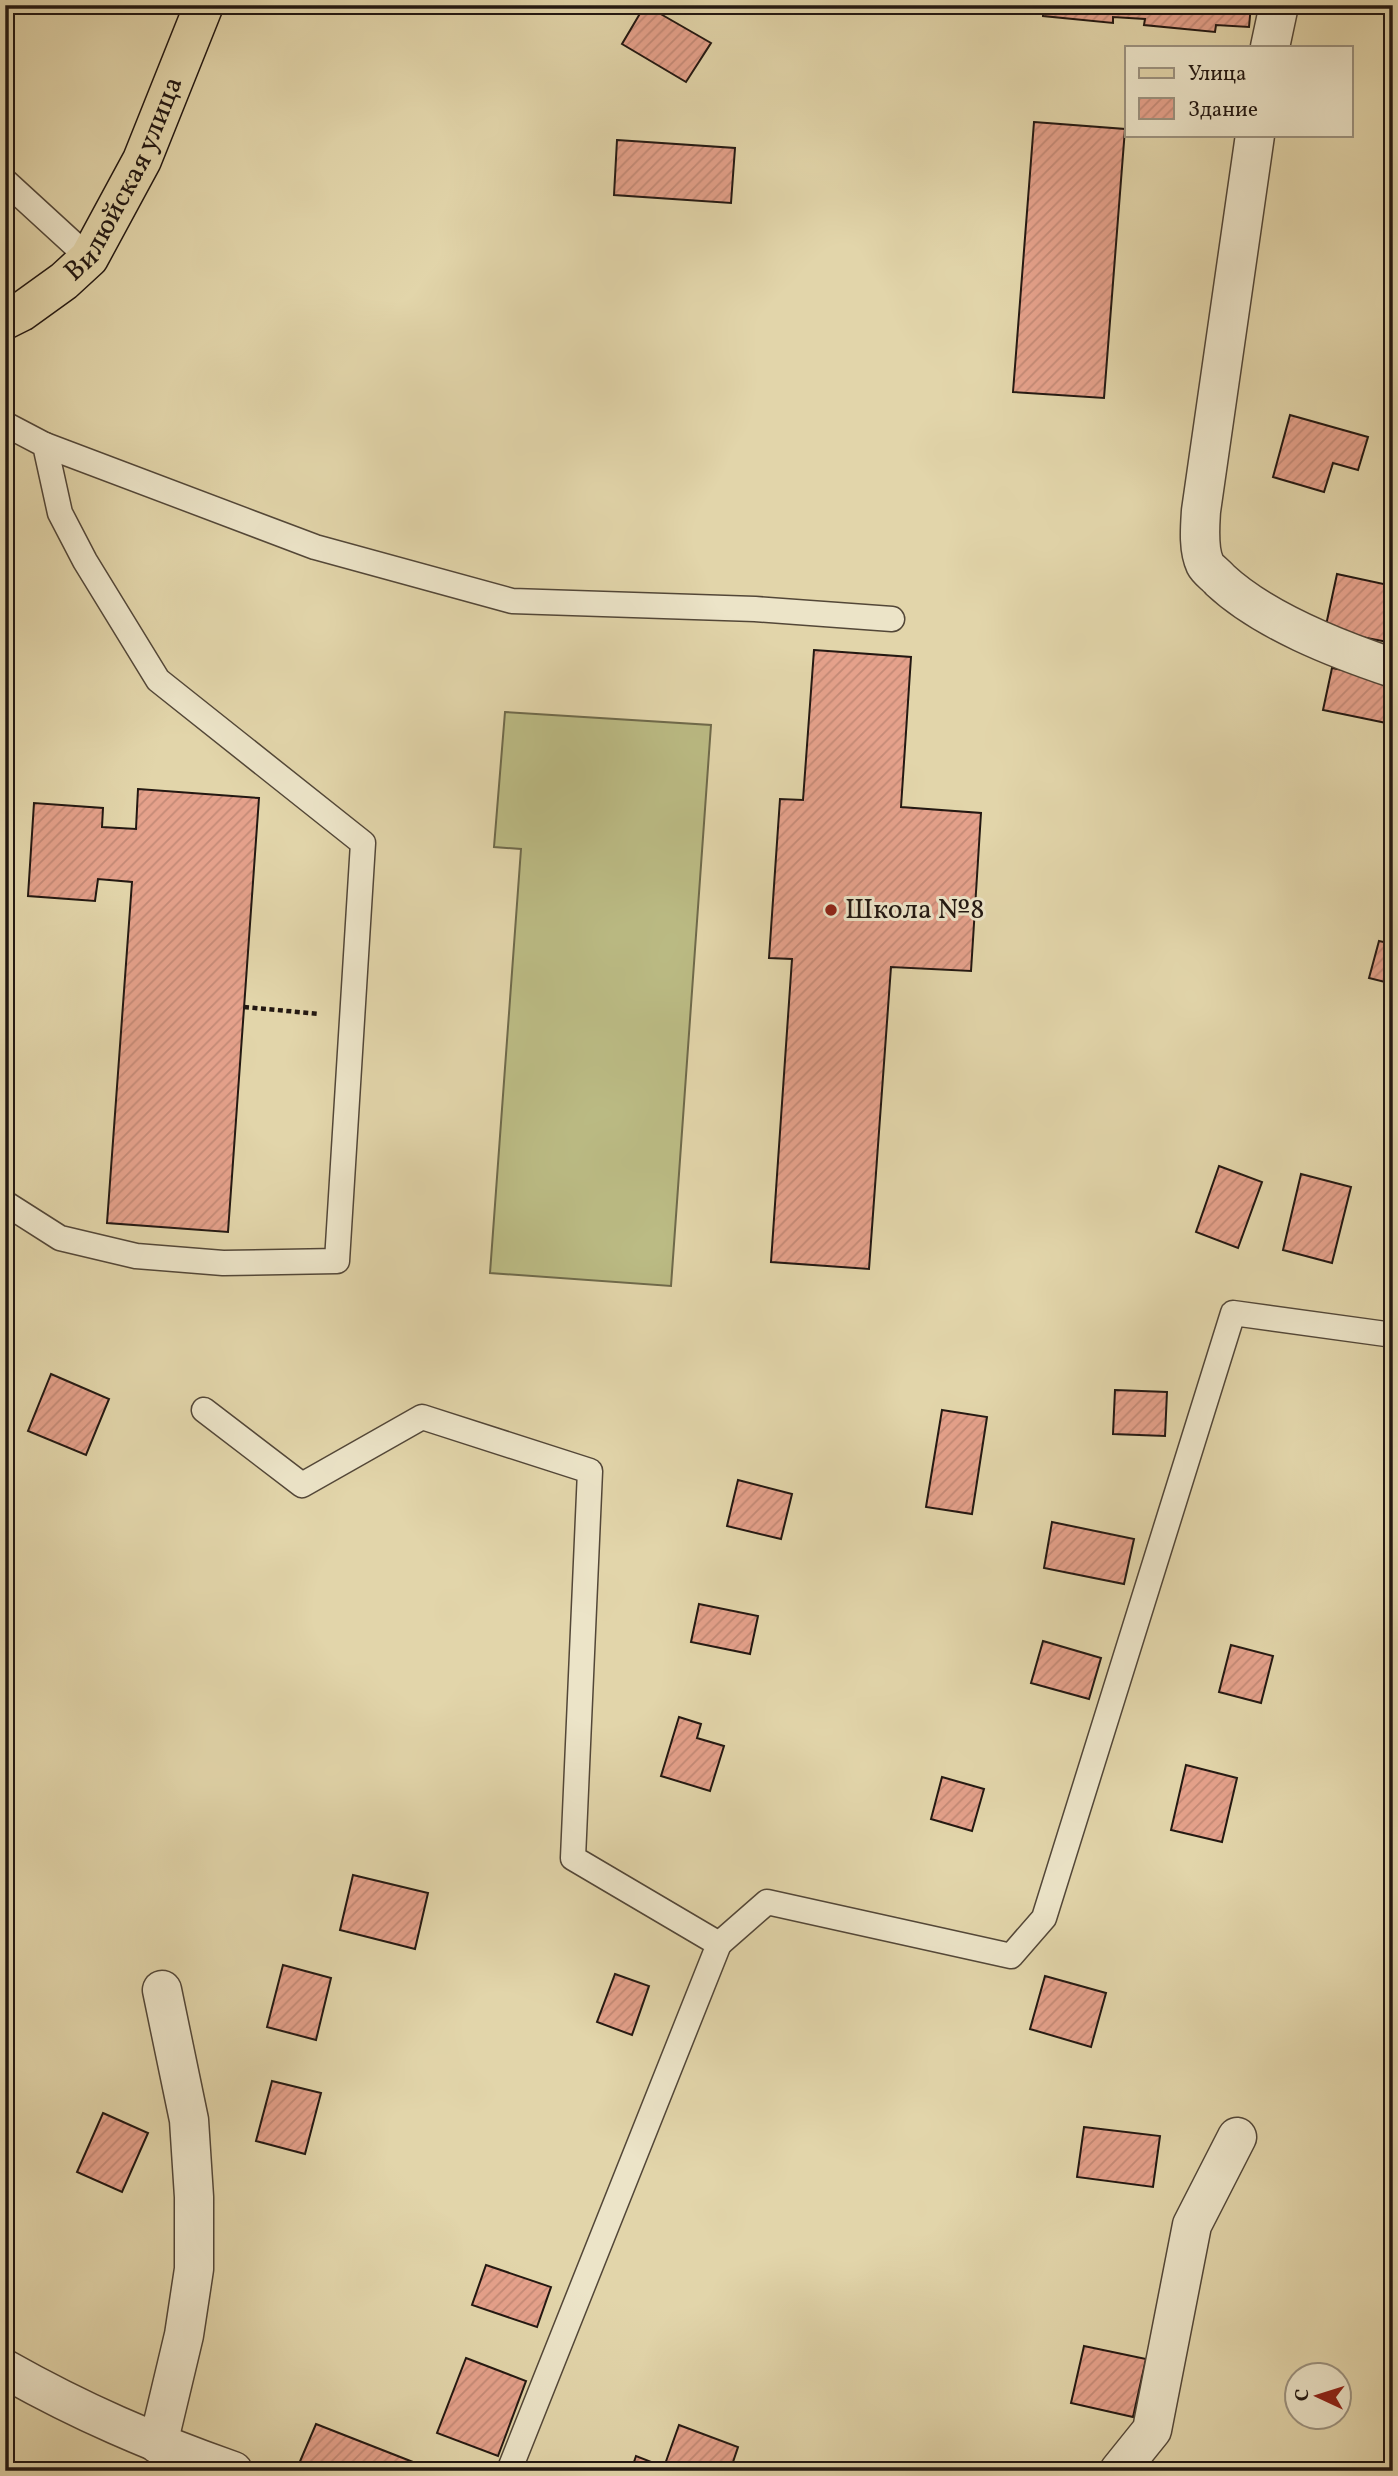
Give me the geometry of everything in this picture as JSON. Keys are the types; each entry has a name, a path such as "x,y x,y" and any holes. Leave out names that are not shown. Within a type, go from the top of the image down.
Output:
{"main road":[{"name":"Вилюйская улица","path":"5,320 21,312 64,281 89,258 142,160 204,5"}],"street":[{"path":"1270,46 1279,5"},
{"path":"1255,136 1202,511 1200,535 1205,565 1227,586 1258,607 1319,641 1393,667"},
{"path":"158,2444 184,2335 194,2269 194,2197 189,2120 162,1990"},
{"path":"1119,2471 1152,2430 1192,2225 1237,2137"},
{"path":"5,2369 64,2402 158,2444 233,2471"}],"lane":[{"path":"5,181 89,258"},
{"path":"5,424 45,445 315,547 512,601 755,609 892,619"},
{"path":"5,1203 60,1238 136,1256 223,1264 337,1261 363,843 158,680 85,561 60,513 45,445"},
{"path":"509,2471 719,1944 767,1902 1011,1956 1044,1918 1233,1314 1393,1335"},
{"path":"204,1410 302,1485 422,1417 590,1471 573,1858 719,1944"}],"path":[{"path":"244,1007 353,1017"}],"green space":[{"path":"505,712 711,725 671,1286 490,1273 521,849 494,847"}],"building":[{"path":"645,5 711,43 686,82 622,44"},
{"path":"1008,5 1251,5 1249,27 1216,25 1215,32 1144,25 1145,19 1113,17 1113,23 1043,16 1043,10"},
{"path":"1034,122 1125,129 1104,398 1013,392"},
{"path":"617,140 735,148 731,203 614,195"},
{"path":"1290,415 1368,437 1358,470 1333,463 1324,492 1273,477"},
{"path":"1337,574 1393,586 1393,643 1325,630"},
{"path":"814,650 911,657 901,807 981,813 971,971 891,967 869,1269 771,1262 792,959 769,958 780,799 803,800"},
{"path":"1332,668 1393,680 1391,724 1323,710"},
{"path":"138,789 259,798 228,1232 107,1223 132,882 98,879 95,901 28,896 34,803 103,808 102,827 136,829"},
{"path":"1379,941 1393,944 1393,984 1369,978"},
{"path":"1393,1058 1393,1081 1388,1079"},
{"path":"1219,1166 1262,1182 1238,1248 1196,1232"},
{"path":"1301,1174 1351,1187 1332,1263 1283,1250"},
{"path":"51,1374 109,1399 86,1455 28,1431"},
{"path":"1115,1390 1167,1392 1165,1436 1113,1434"},
{"path":"942,1410 987,1417 972,1514 926,1507"},
{"path":"738,1480 792,1494 781,1539 727,1526"},
{"path":"1052,1522 1134,1539 1124,1584 1044,1568"},
{"path":"699,1604 758,1616 750,1654 691,1642"},
{"path":"1043,1641 1101,1658 1089,1699 1031,1683"},
{"path":"1231,1645 1273,1656 1261,1703 1219,1692"},
{"path":"679,1717 701,1724 697,1738 724,1746 710,1791 661,1776"},
{"path":"1186,1765 1237,1778 1222,1842 1171,1830"},
{"path":"942,1777 984,1789 972,1831 931,1819"},
{"path":"353,1875 428,1893 415,1949 340,1930"},
{"path":"283,1965 331,1978 316,2040 267,2027"},
{"path":"615,1974 649,1986 632,2035 597,2022"},
{"path":"1045,1976 1106,1993 1091,2047 1030,2029"},
{"path":"272,2081 321,2093 305,2154 256,2141"},
{"path":"103,2113 148,2133 122,2192 77,2172"},
{"path":"1084,2127 1160,2136 1153,2187 1077,2177"},
{"path":"486,2265 551,2287 537,2327 472,2305"},
{"path":"1084,2346 1146,2359 1133,2417 1071,2403"},
{"path":"466,2358 526,2381 498,2456 437,2433"},
{"path":"316,2424 436,2471 310,2471 298,2466"},
{"path":"679,2425 738,2447 730,2471 631,2471 636,2456 664,2467"}],"place":[{"name":"Школа №8","path":"831,910"}]}
